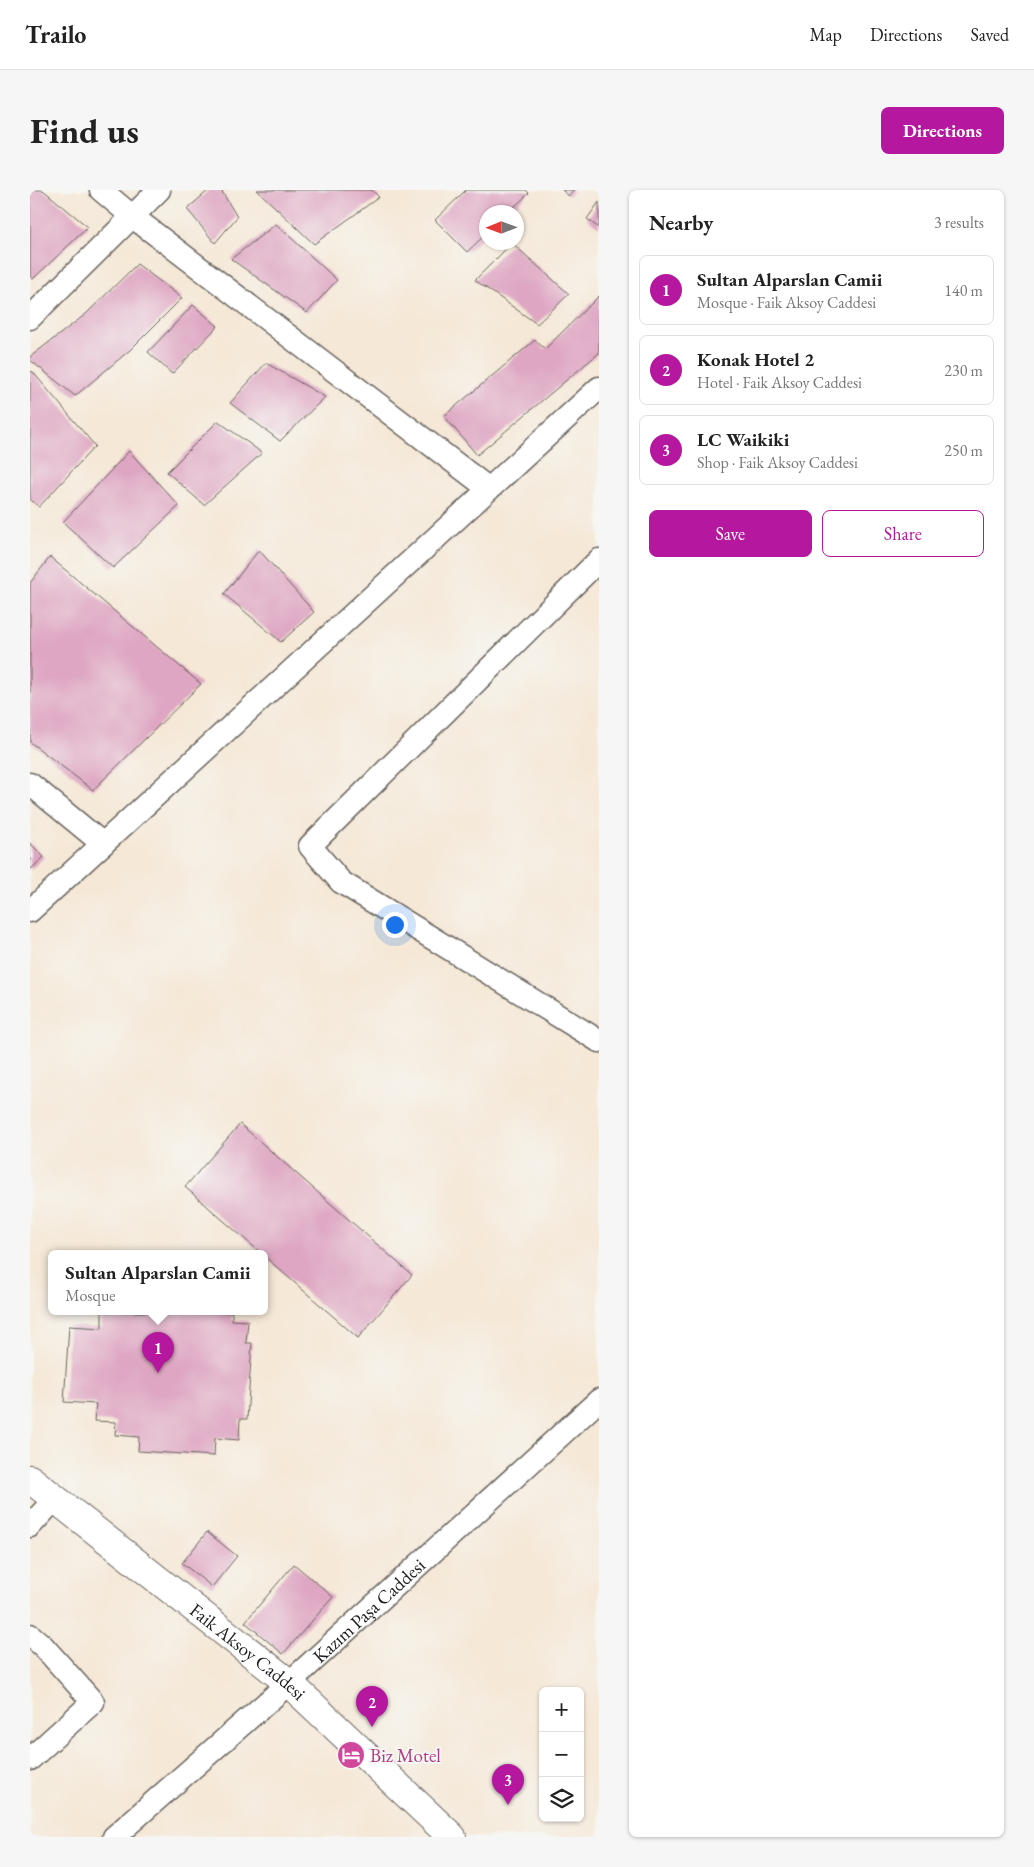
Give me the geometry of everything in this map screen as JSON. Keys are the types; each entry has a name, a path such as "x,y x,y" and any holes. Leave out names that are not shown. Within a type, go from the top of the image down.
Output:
{"main road":[{"name":"Faik Aksoy Caddesi","path":"30,1479 289,1683 452,1837"}],"street":[{"path":"101,190 489,489"},
{"path":"30,318 134,217 159,190"},
{"path":"30,911 599,388"},
{"path":"599,560 310,846 341,882 599,1041"},
{"path":"30,784 103,844"},
{"name":"Kazım Paşa Caddesi","path":"114,1837 289,1683 599,1400"},
{"path":"30,1526 55,1499"},
{"path":"30,1635 44,1646 93,1702 30,1758"}],"building":[{"path":"30,190 43,190 88,227 33,279 30,276"},
{"path":"209,190 221,190 237,217 215,243 187,209"},
{"path":"257,190 372,190 379,197 314,244"},
{"path":"466,190 526,190 529,193 516,205 479,205 479,241 467,252 435,220"},
{"path":"562,190 574,190 569,196"},
{"path":"599,202 599,228 587,219"},
{"path":"276,224 337,280 307,313 231,259"},
{"path":"505,250 520,250 569,294 537,324 475,280"},
{"path":"137,264 182,298 130,350 75,396 30,360 30,357 86,314"},
{"path":"599,296 599,353 477,455 444,416 535,340 545,349"},
{"path":"193,305 218,326 172,374 148,352"},
{"path":"266,363 325,397 280,441 230,403"},
{"path":"32,371 95,446 39,507 30,499 30,374"},
{"path":"218,421 262,453 204,505 167,472"},
{"path":"129,451 179,506 113,568 63,522"},
{"path":"259,550 314,612 281,642 224,594"},
{"path":"50,557 201,684 93,790 30,742 30,583"},
{"path":"30,843 44,857 30,870"},
{"path":"240,1124 412,1275 358,1338 268,1259 268,1250 257,1250 185,1187"},
{"path":"102,1315 232,1315 232,1320 248,1321 246,1343 252,1343 247,1419 240,1419 239,1440 215,1438 214,1456 138,1451 139,1437 115,1435 116,1422 94,1421 96,1404 64,1402 69,1326 102,1328"},
{"path":"207,1532 237,1556 212,1587 182,1563"},
{"path":"294,1564 333,1597 283,1654 245,1622"}],"place":[{"name":"Sultan Alparslan Camii","path":"158,1373"},
{"name":"Konak Hotel 2","path":"372,1727"},
{"name":"Biz Motel","path":"351,1755"},
{"name":"LC Waikiki","path":"508,1805"}]}
